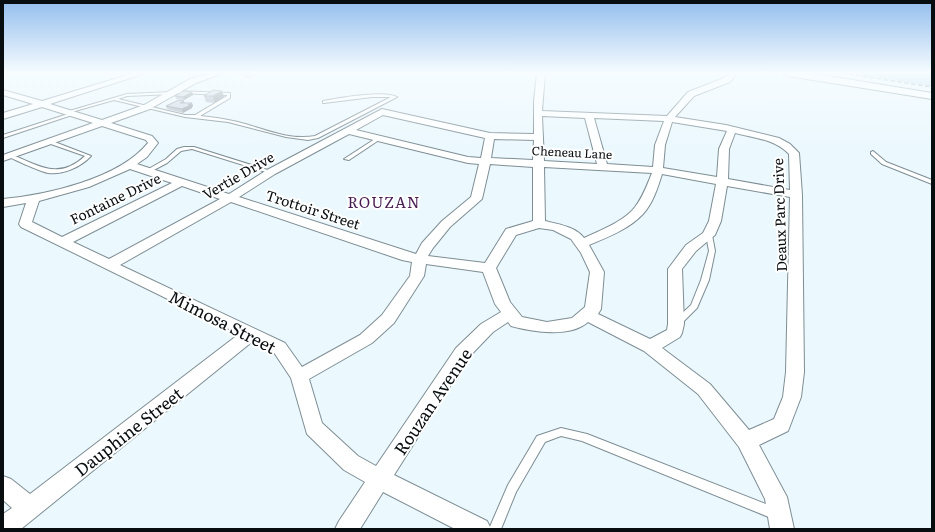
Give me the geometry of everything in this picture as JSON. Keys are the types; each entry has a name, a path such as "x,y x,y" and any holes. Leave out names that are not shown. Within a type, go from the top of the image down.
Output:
{"street":[{"path":"3,203 34,198 98,180 130,165 150,151 153,143 149,138 21,98"},
{"path":"3,116 61,98"},
{"path":"7,157 147,107 164,98"},
{"path":"538,98 539,224"},
{"path":"582,244 616,228 638,211 650,193 658,170 660,145 669,119 688,98"},
{"name":"Vertie Drive","path":"111,264 230,198 271,172 382,112 490,136"},
{"name":"Deaux Parc Drive","path":"538,113 669,119 732,130 776,140 788,146 794,153 796,195 795,372 792,397 781,425 746,441"},
{"path":"589,115 603,167"},
{"path":"650,347 674,333 676,324 675,269 691,248 709,235 715,221 722,182 724,149 732,130"},
{"name":"Cheneau Lane","path":"349,131 468,160 658,170 796,195"},
{"path":"299,376 311,371 366,339 388,319 417,276 420,258 428,246 446,224 476,198 479,191 490,136 538,138"},
{"name":"Trottoir Street","path":"130,165 407,257 489,268"},
{"name":"Fontaine Drive","path":"62,242 182,182"},
{"name":"Mimosa Street","path":"34,198 25,224 111,264 279,347 299,376 314,428 350,463 479,529"},
{"path":"539,224 556,227 576,236 582,244 597,272 593,309 577,323 547,328 517,322 503,304 489,268 511,232 524,227 539,224"},
{"name":"Rouzan Avenue","path":"347,529 462,353 487,328 510,313"},
{"path":"587,315 650,347 704,389 746,441 776,497 781,522"},
{"name":"Dauphine Street","path":"3,529 252,333"},
{"path":"3,486 30,508"}],"lane":[{"path":"3,137 118,98"},
{"path":"197,116 228,98"},
{"path":"324,102 364,98"},
{"path":"114,99 185,116 197,116 227,121 283,135 313,138 393,98"},
{"path":"348,159 380,138"},
{"path":"7,157 49,171 62,170 83,162 88,156 50,142"},
{"path":"148,171 171,157 175,151 183,148 192,148 271,172"},
{"path":"873,153 884,163 932,182"},
{"path":"676,324 694,306 705,280 712,251 709,235"},
{"path":"495,529 512,489 541,439 561,432 583,437 781,522"}],"building":[{"path":"179,100 184,101 180,103 192,103 188,105 191,105 182,109 166,106"}],"district":[{"name":"ROUZAN","path":"384,201"}]}
